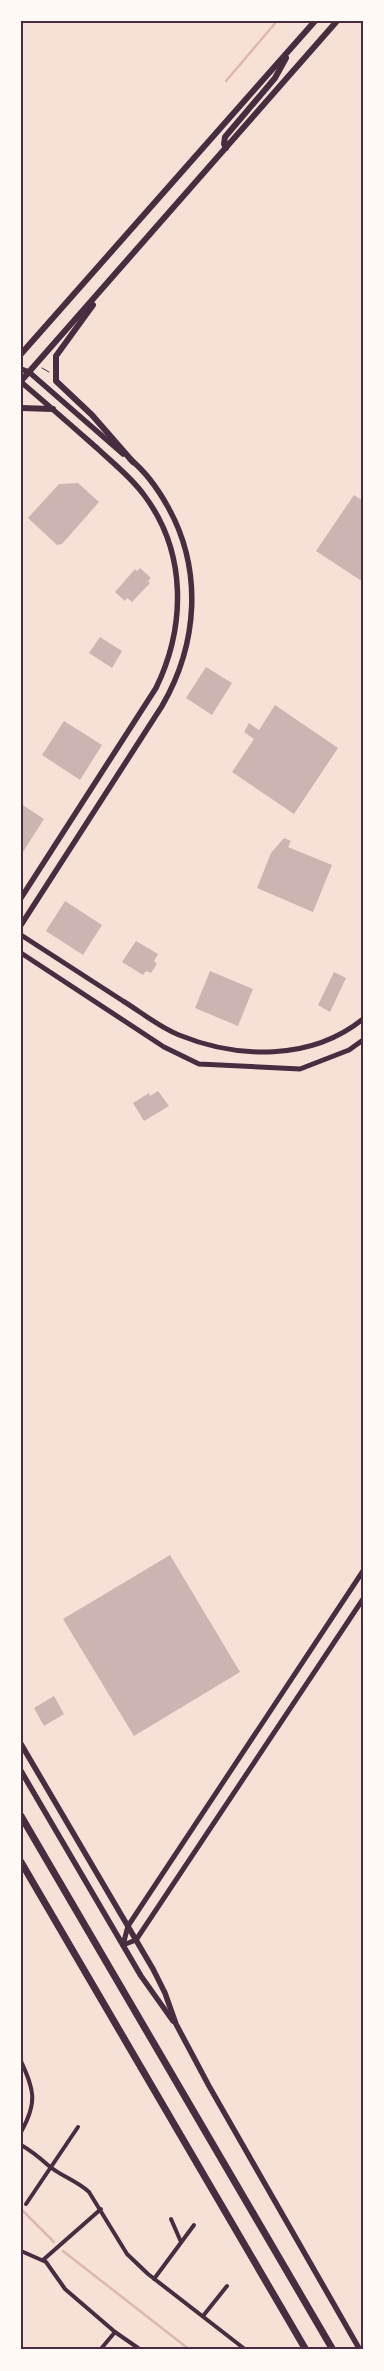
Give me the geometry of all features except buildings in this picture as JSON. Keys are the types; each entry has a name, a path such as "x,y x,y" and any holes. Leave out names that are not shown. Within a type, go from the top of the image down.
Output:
{"highway":[{"path":"21,1816 333,2350"},
{"path":"21,1862 306,2350"}],"main road":[{"path":"21,354 315,21"},
{"path":"21,898 156,688 171,653 178,616 178,589 174,563 166,534 152,506 128,476 21,382 338,21"},
{"path":"226,148 224,144 225,137 275,78 291,48"},
{"path":"21,924 162,706 180,670 188,643 192,617 192,588 185,548 176,522 164,498 148,477 92,415 60,387 56,381 56,356 119,270"},
{"path":"21,369 29,372 133,462"},
{"path":"21,408 53,409"},
{"path":"21,1744 159,1980 176,2024 360,2350"},
{"path":"21,1771 153,1994 176,2024"}],"street":[{"path":"21,934 177,1034 209,1045 248,1052 285,1052 307,1048 340,1034 363,1019"},
{"path":"21,953 164,1047 199,1064 300,1069 349,1050 363,1040"},
{"path":"123,1945 128,1926 363,1571"},
{"path":"123,1945 136,1940 363,1599"},
{"path":"21,2060 31,2084 33,2099 30,2114 21,2132"},
{"path":"26,2204 78,2127"},
{"path":"21,2145 39,2155 50,2167 80,2184 89,2192 127,2254 154,2279 246,2350"},
{"path":"43,2260 101,2210"},
{"path":"171,2219 182,2242"},
{"path":"154,2279 194,2225"},
{"path":"21,2251 43,2260 58,2276 65,2289 116,2332 141,2350"},
{"path":"203,2316 227,2286"},
{"path":"100,2350 116,2332"}],"waterway":[{"path":"226,81 277,21"},
{"path":"21,2209 54,2242"},
{"path":"63,2251 190,2350"}]}
